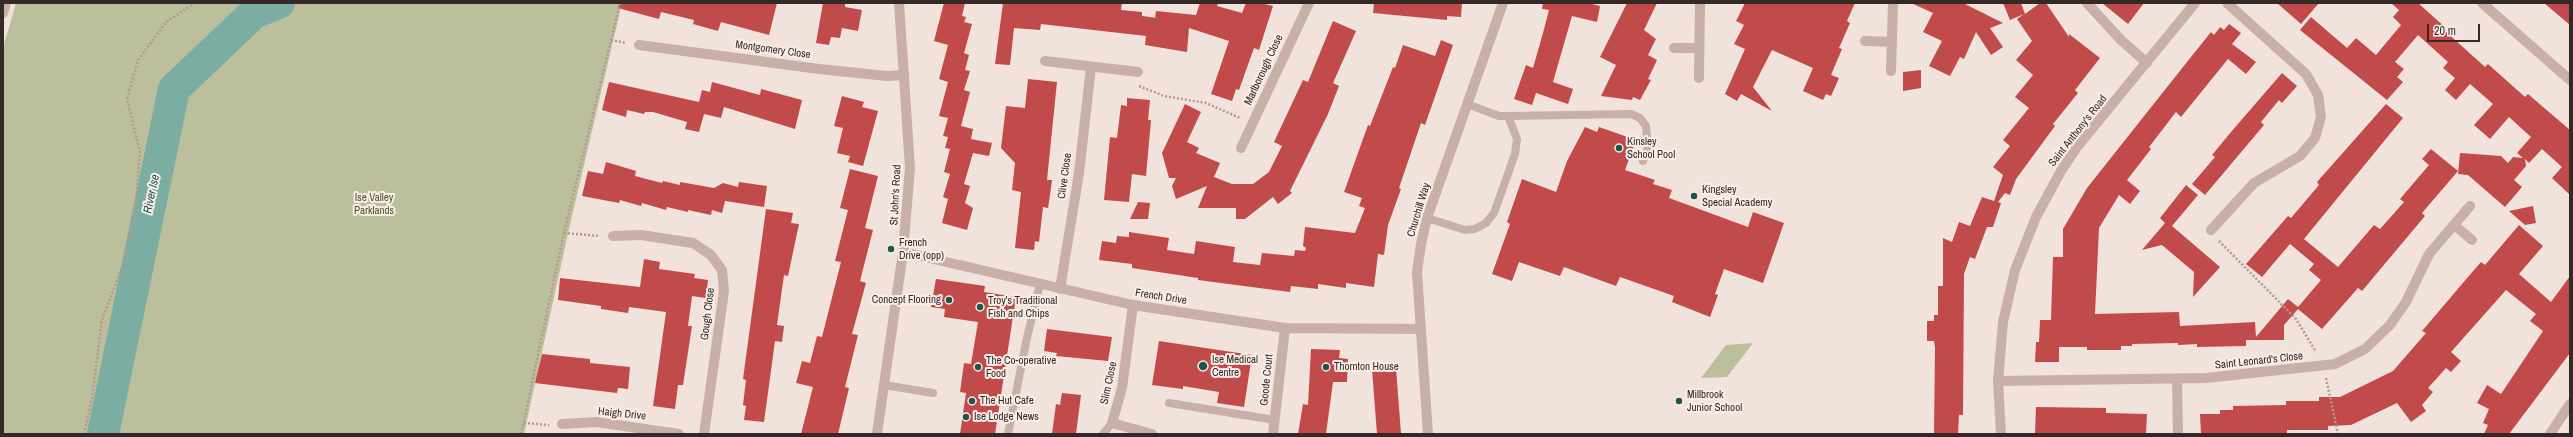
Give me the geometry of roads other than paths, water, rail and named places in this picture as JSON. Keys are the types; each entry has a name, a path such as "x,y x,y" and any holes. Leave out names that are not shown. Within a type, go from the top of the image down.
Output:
{"street":[{"path":"3,13 6,3"},
{"name":"St John's Road","path":"877,434 903,252 910,168 899,3"},
{"name":"Marlborough Close","path":"1241,148 1309,3"},
{"name":"Churchill Way","path":"1428,434 1417,272 1427,218 1503,3"},
{"path":"1699,78 1698,48 1700,3"},
{"path":"1891,71 1893,3"},
{"path":"2087,3 2121,40 2147,63"},
{"name":"Saint Anthony's Road","path":"2001,434 1998,381 2003,322 2008,294 2024,244 2036,217 2061,171 2077,148 2195,3"},
{"path":"2211,230 2254,183 2300,156 2315,138 2321,117 2318,95 2306,74 2227,3"},
{"path":"2482,3 2570,80"},
{"path":"1865,41 1892,42"},
{"name":"Montgomery Close","path":"638,45 827,70 887,76 904,75"},
{"path":"1674,48 1698,48"},
{"path":"1045,61 1134,72"},
{"name":"Clive Close","path":"1060,289 1079,173 1091,67"},
{"name":"Saint Leonard's Close","path":"1998,381 2177,379 2247,375 2322,366 2351,357 2376,340 2400,312 2429,254 2470,206"},
{"path":"2454,224 2472,240"},
{"name":"Gough Close","path":"613,236 641,236 693,243 711,255 722,270 724,291 704,434"},
{"name":"French Drive","path":"903,252 1133,305 1285,328 1420,329"},
{"name":"Slim Close","path":"1112,423 1122,388 1133,305"},
{"name":"Goode Court","path":"1273,434 1285,328"},
{"path":"2177,379 2178,434"},
{"path":"2550,434 2570,404"},
{"name":"Haigh Drive","path":"562,424 596,422 679,434"},
{"path":"1112,423 1152,434"}],"lane":[{"path":"1467,104 1499,116 1631,114 1640,118 1646,126 1648,147 1643,161"},
{"path":"1427,218 1465,230 1475,229 1491,219 1517,146 1515,131 1508,116"},
{"path":"1008,434 1026,342 1040,284"},
{"path":"884,385 933,393"},
{"path":"1169,404 1275,420"},
{"path":"1103,434 1112,423"}],"waterway":[{"name":"River Ise","path":"103,434 174,89 254,13 279,3"}],"place":[{"name":"Kinsley School Pool","path":"1619,148"},
{"name":"Kingsley Special Academy","path":"1694,196"},
{"name":"French Drive (opp)","path":"891,249"},
{"name":"Concept Flooring","path":"949,300"},
{"name":"Troy's Traditional Fish and Chips","path":"980,307"},
{"name":"Ise Medical Centre","path":"1203,366"},
{"name":"The Co-operative Food","path":"978,367"},
{"name":"Thornton House","path":"1326,367"},
{"name":"The Hut Cafe","path":"972,401"},
{"name":"Millbrook Junior School","path":"1679,401"},
{"name":"Ise Lodge News","path":"966,417"}],"park label":[{"name":"Ise Valley Parklands","path":"374,204"}]}
